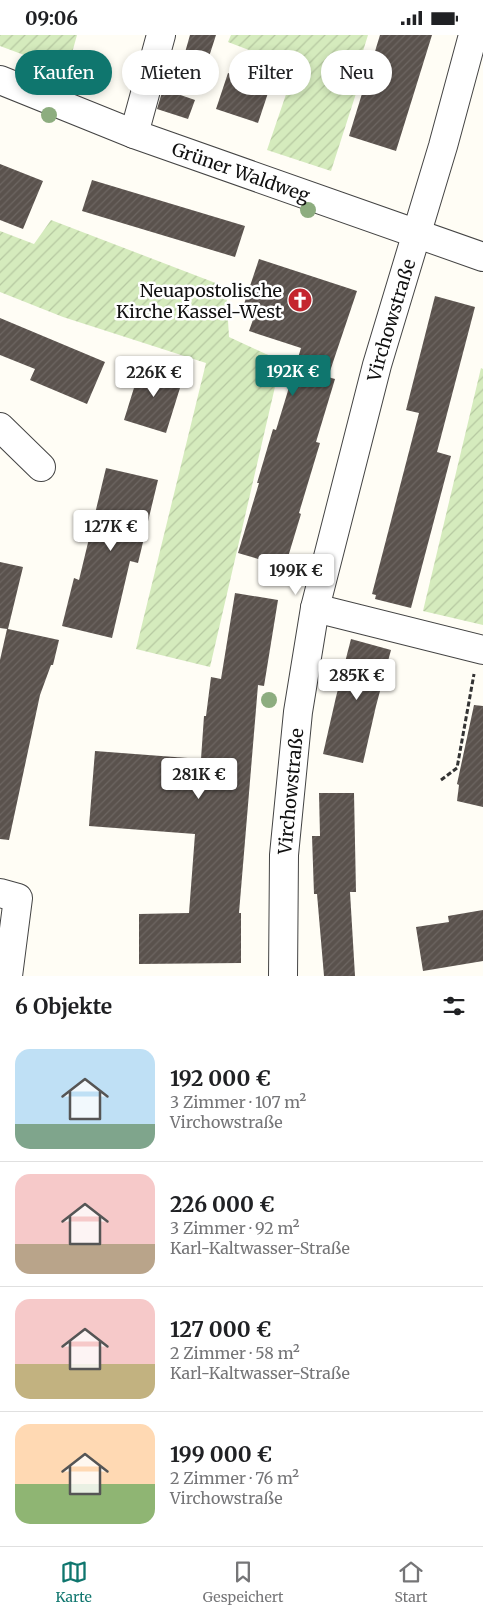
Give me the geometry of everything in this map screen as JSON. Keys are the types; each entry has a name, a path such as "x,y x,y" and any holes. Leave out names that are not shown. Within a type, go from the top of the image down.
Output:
{"street":[{"path":"134,134 161,35"},
{"name":"Virchowstraße","path":"283,976 284,855 298,712 315,608 375,374 443,146 473,35"},
{"name":"Grüner Waldweg","path":"0,80 134,134 483,257"},
{"path":"0,427 41,467"},
{"path":"315,608 481,650"},
{"path":"0,893 18,898 8,976 0,974"}],"path":[{"path":"442,780 457,767 481,650"}],"green space":[{"path":"0,35 77,35 73,50 15,50 15,52 0,46"},
{"path":"231,35 368,35 363,50 321,50 321,95 356,95 331,171 267,150 286,95 311,95 311,50 249,50 228,42"},
{"path":"51,220 226,287 229,337 281,361 210,667 136,649 206,363 63,317 0,292 0,231 34,244"},
{"path":"481,368 483,369 483,625 423,611"}],"building":[{"path":"190,35 216,35 211,50 186,50"},
{"path":"380,35 432,35 396,151 349,136 362,95 392,95 392,50 375,50"},
{"path":"228,73 229,95 267,95 258,123 216,109"},
{"path":"161,95 180,95 195,100 188,119 157,109"},
{"path":"0,164 43,181 23,229 0,220"},
{"path":"92,180 245,226 235,257 82,211"},
{"path":"259,259 357,291 328,377 335,379 316,442 320,443 285,567 238,553 273,429 276,430 301,348 249,331 255,314 242,310"},
{"path":"435,296 475,307 437,452 451,456 411,608 375,599 376,595 372,594 419,413 406,410"},
{"path":"0,318 105,362 87,404 30,380 35,369 0,355"},
{"path":"142,362 184,375 166,433 124,420"},
{"path":"106,468 158,480 138,563 130,561 112,638 62,626 74,578 79,580"},
{"path":"0,562 23,567 8,629 59,640 53,665 51,665 40,695 9,840 0,839 0,660 7,629 0,628"},
{"path":"235,593 278,600 264,686 258,685 239,913 241,913 241,963 139,964 139,914 189,913 195,834 89,826 95,751 201,759 204,716 206,716 211,677 221,679"},
{"path":"351,639 391,650 363,763 323,754"},
{"path":"474,705 483,706 483,807 457,801 459,785 457,784"},
{"path":"319,793 354,793 356,892 350,892 355,976 324,976 317,894 314,894 312,836 320,836"},
{"path":"483,910 483,961 423,971 416,927 449,922 448,916"}],"place":[{"name":"Neuapostolische Kirche Kassel-West","path":"300,300"}]}
